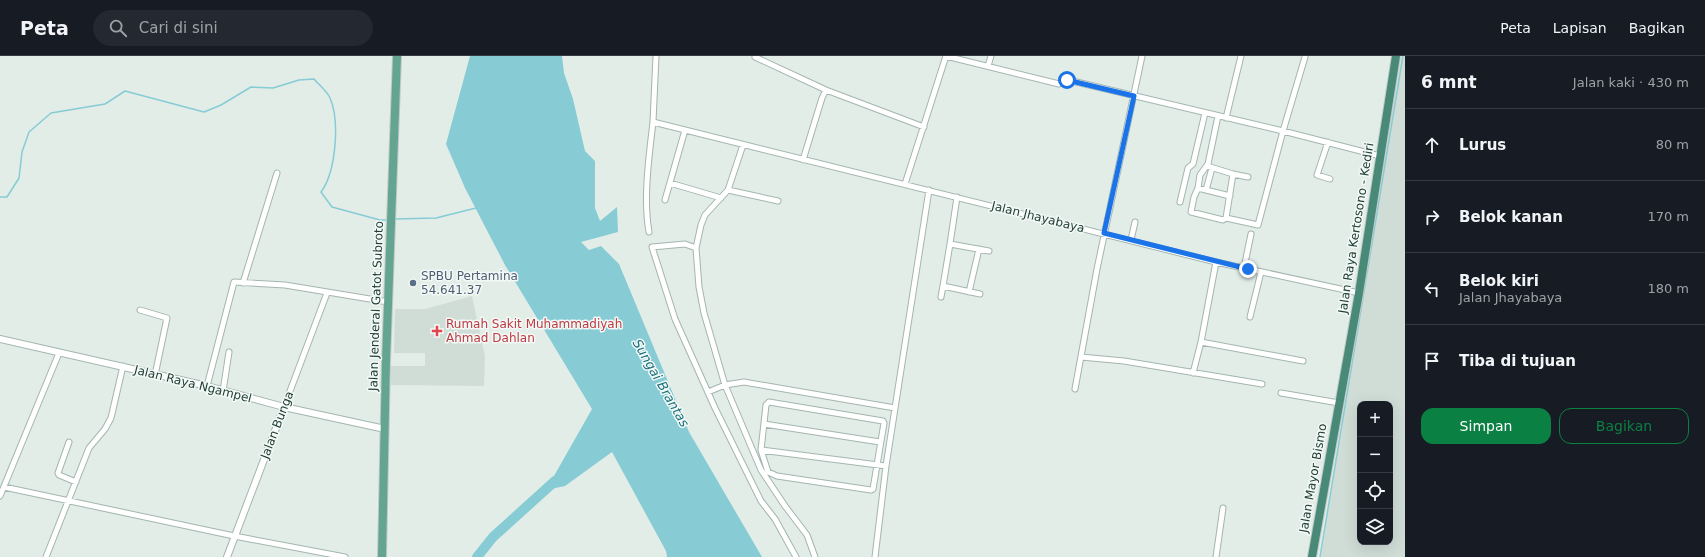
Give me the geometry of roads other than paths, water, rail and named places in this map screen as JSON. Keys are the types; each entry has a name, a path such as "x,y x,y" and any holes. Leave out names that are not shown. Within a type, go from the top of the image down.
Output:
{"highway":[{"name":"Jalan Raya Kertosono - Kediri","path":"1339,403 1359,293 1396,56"},
{"name":"Jalan Mayor Bismo","path":"1312,557 1339,403"}],"main road":[{"name":"Jalan Jenderal Gatot Subroto","path":"382,557 388,302 397,56"}],"street":[{"path":"649,232 647,210 656,56"},
{"path":"904,184 924,127 946,56 1058,83 1068,80 1283,131 1380,156"},
{"path":"988,66 991,56"},
{"path":"1075,389 1104,233 1142,56"},
{"path":"1226,118 1240,56"},
{"path":"755,57 826,90 924,127"},
{"path":"1209,167 1200,175 1191,212 1223,220 1226,218 1258,225 1283,131 1305,57"},
{"path":"803,160 822,98 826,90"},
{"path":"1180,202 1188,168 1192,166 1205,113"},
{"path":"1206,190 1218,116"},
{"name":"Jalan Jhayabaya","path":"653,122 1216,262 1359,293"},
{"path":"665,200 685,130"},
{"path":"1328,142 1317,175 1330,179"},
{"path":"743,145 728,190 704,218 696,248 699,287 704,313 725,385 761,470 785,506 807,535 815,557"},
{"path":"1209,167 1248,177"},
{"path":"243,283 277,173"},
{"path":"1226,218 1233,174"},
{"path":"670,183 721,198"},
{"path":"1198,188 1230,196"},
{"path":"728,190 778,201"},
{"path":"875,557 886,466 929,190"},
{"path":"941,298 957,197"},
{"path":"1131,240 1135,222"},
{"path":"1244,268 1251,234"},
{"path":"696,248 685,244 652,247 675,319 732,445 751,482 775,519 796,557"},
{"path":"950,244 990,251"},
{"path":"969,292 979,249"},
{"path":"1192,373 1201,342 1216,262"},
{"path":"1250,317 1261,272"},
{"path":"207,386 234,282 285,285 388,302"},
{"path":"943,286 980,294"},
{"name":"Jalan Bunga","path":"227,557 327,293"},
{"path":"140,310 167,318 156,375"},
{"name":"Jalan Raya Ngampel","path":"0,339 58,353 123,366 207,386 284,407 385,429"},
{"path":"1201,342 1303,361"},
{"path":"223,391 229,352"},
{"path":"0,496 58,353"},
{"path":"1081,357 1124,361 1262,384"},
{"path":"46,557 89,448 105,429 111,418 123,366"},
{"path":"708,392 725,385 744,382 895,408"},
{"path":"1281,393 1339,403"},
{"path":"769,402 882,420 884,423 880,442 873,489 871,490 772,474 768,472 766,468 761,450 766,405 769,402"},
{"path":"764,424 880,442"},
{"path":"68,442 58,473 59,475 76,482"},
{"path":"761,450 886,466"},
{"path":"4,487 234,536 345,557"},
{"path":"1216,557 1223,508"}],"water":[{"name":"Sungai Brantas","path":"470,56 562,56 564,73 573,99 585,151 595,161 595,208 600,221 617,207 618,232 581,242 589,250 601,246 619,264 689,432 762,557 667,557 666,551 612,452 565,486 546,490 592,409 505,265 465,188 446,144"}],"waterway":[{"path":"1320,557 1403,56"},
{"path":"0,197 7,197 19,178 22,152 29,132 51,113 105,104 125,91 204,112 221,105 251,87 273,88 299,80 314,79 329,95 333,108 336,133 330,172 321,192 332,207 380,220 389,220"},
{"path":"395,219 436,218 476,208"},
{"path":"477,557 493,537 555,481"}],"place":[{"name":"SPBU Pertamina 54.641.37","path":"413,283"},
{"name":"Rumah Sakit Muhammadiyah Ahmad Dahlan","path":"437,331"}]}
